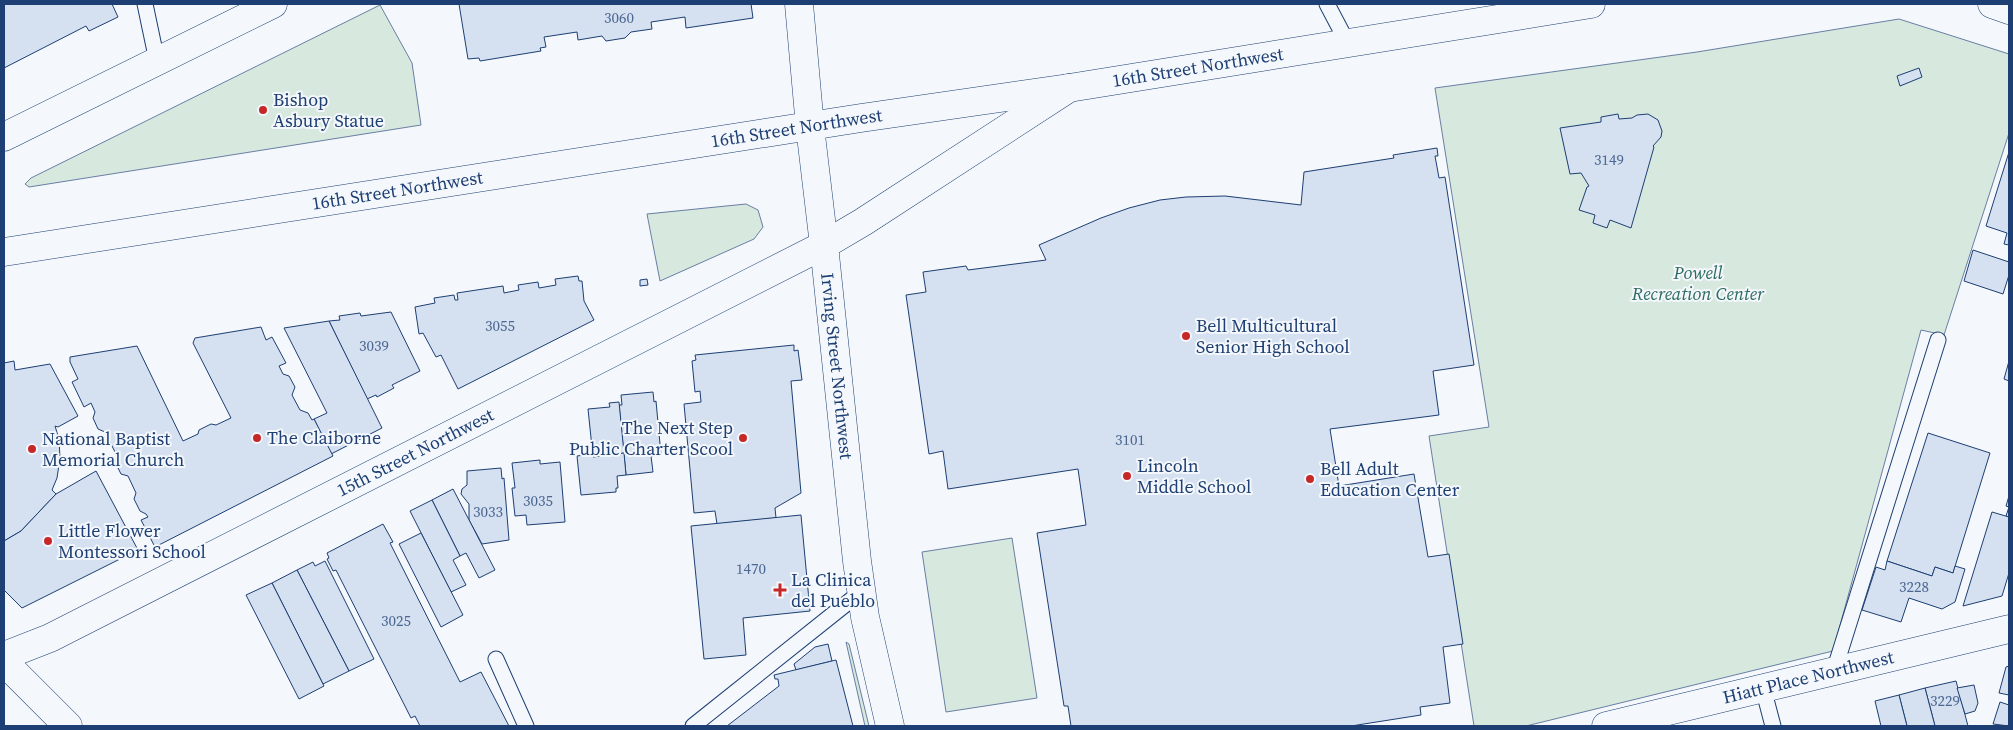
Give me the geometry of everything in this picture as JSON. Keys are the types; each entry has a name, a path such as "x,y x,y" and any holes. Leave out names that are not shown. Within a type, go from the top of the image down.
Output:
{"main road":[{"path":"4,137 273,4"},
{"name":"Irving Street Northwest","path":"798,4 861,592 873,655 890,726"},
{"name":"16th Street Northwest","path":"4,252 1069,88 1346,42 1477,12 1591,4"},
{"path":"1992,4 2009,10"},
{"name":"15th Street Northwest","path":"4,656 59,634 824,245 863,222 1069,88"},
{"name":"Hiatt Place Northwest","path":"1606,726 2009,629"},
{"path":"4,662 68,726"}],"lane":[{"path":"145,4 157,61"},
{"path":"1327,4 1346,42"},
{"path":"1834,671 1938,340"},
{"path":"693,726 861,592"},
{"path":"496,659 526,726"},
{"path":"1763,688 1773,726"}],"green space":[{"path":"380,5 412,63 421,125 29,187 25,184 31,178"},
{"name":"Powell Recreation Center","path":"1899,19 2009,54 2009,133 1944,335 1921,330 1833,651 1526,726 1474,726 1429,436 1489,427 1435,88 1697,52"},
{"path":"746,204 758,210 763,227 754,239 660,281 647,214"},
{"path":"1012,538 1037,698 946,712 922,552"},
{"path":"846,642 849,644 869,726 865,726"}],"building":[{"path":"4,4 112,4 118,17 89,31 86,26 4,68"},
{"path":"459,4 751,4 753,18 686,28 685,17 651,22 652,29 631,32 625,38 606,41 602,36 578,40 577,32 544,37 546,47 540,48 541,51 480,61 479,58 468,59"},
{"path":"1919,68 1922,77 1900,86 1897,76"},
{"path":"1618,114 1619,119 1648,114 1658,120 1662,131 1661,137 1653,146 1631,228 1610,220 1607,228 1593,223 1595,215 1579,210 1589,186 1581,173 1570,174 1560,128 1601,122 1601,117"},
{"path":"1437,148 1438,156 1435,156 1439,178 1445,177 1474,365 1433,371 1439,415 1330,429 1339,486 1414,474 1428,557 1449,554 1463,644 1443,647 1450,703 1420,707 1421,715 1351,726 1071,726 1068,706 1064,706 1037,533 1086,525 1078,469 948,489 943,451 929,454 906,295 926,292 923,272 966,266 968,270 1046,260 1039,245 1129,208 1160,200 1225,196 1301,205 1304,172 1394,158 1393,155"},
{"path":"2009,152 2009,245 2004,244 2007,233 1986,226"},
{"path":"1973,250 2009,262 2009,275 2003,294 1964,281"},
{"path":"578,276 579,281 582,281 584,301 594,320 458,389 441,355 436,357 423,333 419,334 415,307 435,303 434,298 454,295 455,300 458,300 457,293 503,286 504,293 519,290 518,285 538,282 539,288 556,285 555,279"},
{"path":"647,279 648,285 640,286 640,280"},
{"path":"391,312 420,371 392,385 394,388 377,397 376,395 367,399 329,321 340,320 339,316 360,313 361,316"},
{"path":"329,321 382,428 331,454 314,419 327,413 284,328"},
{"name":"The Claiborne","path":"261,327 266,340 272,337 286,363 279,366 283,374 289,376 295,387 292,395 300,410 308,413 312,420 314,419 333,456 155,547 141,520 148,517 140,511 134,499 136,493 128,476 121,474 115,462 117,456 105,432 98,429 93,418 95,412 91,403 84,407 72,382 78,379 70,362 70,357 137,346 183,441 198,434 199,430 211,424 216,425 231,418 193,343 195,338"},
{"name":"The Next Step Public Charter Scool","path":"794,345 794,351 798,350 802,380 791,381 801,493 775,508 776,518 717,524 715,511 694,513 684,404 701,402 700,391 695,392 692,361 696,360 695,355"},
{"name":"National Baptist Memorial Church","path":"14,361 15,370 50,364 78,416 58,427 55,426 59,439 60,458 57,478 52,490 56,494 21,531 4,541 4,363"},
{"path":"2009,361 2009,381 2004,379"},
{"path":"653,392 654,402 656,401 661,455 651,456 653,472 626,475 619,405 622,405 621,395"},
{"path":"619,402 624,453 593,457 588,409 610,407 609,403"},
{"path":"1928,433 1990,453 1953,573 1935,567 1932,576 1887,561"},
{"path":"624,453 626,475 617,476 618,488 616,488 616,492 581,495 577,456 592,454 593,457"},
{"path":"540,460 540,464 560,462 565,522 527,525 526,515 515,516 512,488 515,488 512,463"},
{"path":"501,468 502,479 504,478 509,540 482,544 469,520 469,504 461,494 462,489 467,485 467,471"},
{"path":"96,471 138,550 22,608 4,590 4,541 21,531 56,494"},
{"path":"453,489 495,570 479,578 466,553 460,556 432,500"},
{"path":"2009,496 2009,507 2006,506"},
{"path":"432,500 460,556 453,560 466,585 451,592 410,511"},
{"path":"1992,512 2009,517 2009,573 2002,596 1963,606"},
{"path":"801,515 810,611 743,618 746,655 704,659 691,526"},
{"path":"383,524 393,542 390,543 460,682 481,672 509,726 420,726 415,716 411,718 336,570 333,571 327,559 329,558 327,553"},
{"path":"421,533 463,615 441,627 399,544"},
{"path":"325,561 374,659 349,671 297,570 313,562 315,566"},
{"path":"1887,561 1932,576 1935,567 1953,573 1955,566 1965,569 1955,602 1942,609 1909,598 1901,622 1862,610 1876,567 1885,570"},
{"path":"297,570 349,671 323,684 272,583"},
{"path":"272,583 324,686 299,699 246,595"},
{"path":"828,644 832,661 796,670 794,664 815,647"},
{"path":"836,660 853,726 727,726 779,686 778,679 775,679 774,675"},
{"path":"2009,666 2009,695 1999,693 2006,667"},
{"path":"1956,681 1968,726 1935,726 1925,688"},
{"path":"1974,685 1978,703 1975,711 1965,714 1957,688"},
{"path":"1925,688 1935,726 1907,726 1899,695"},
{"path":"1899,695 1907,726 1881,726 1875,701"},
{"path":"2000,702 2009,705 2009,726 1993,724"}],"place":[{"name":"Bishop Asbury Statue","path":"263,110"},
{"name":"Bell Multicultural Senior High School","path":"1186,336"},
{"name":"The Claiborne","path":"257,438"},
{"name":"The Next Step Public Charter Scool","path":"743,438"},
{"name":"National Baptist Memorial Church","path":"32,449"},
{"name":"Lincoln Middle School","path":"1127,476"},
{"name":"Bell Adult Education Center","path":"1310,479"},
{"name":"Little Flower Montessori School","path":"48,541"},
{"name":"La Clinica del Pueblo","path":"780,590"}]}
